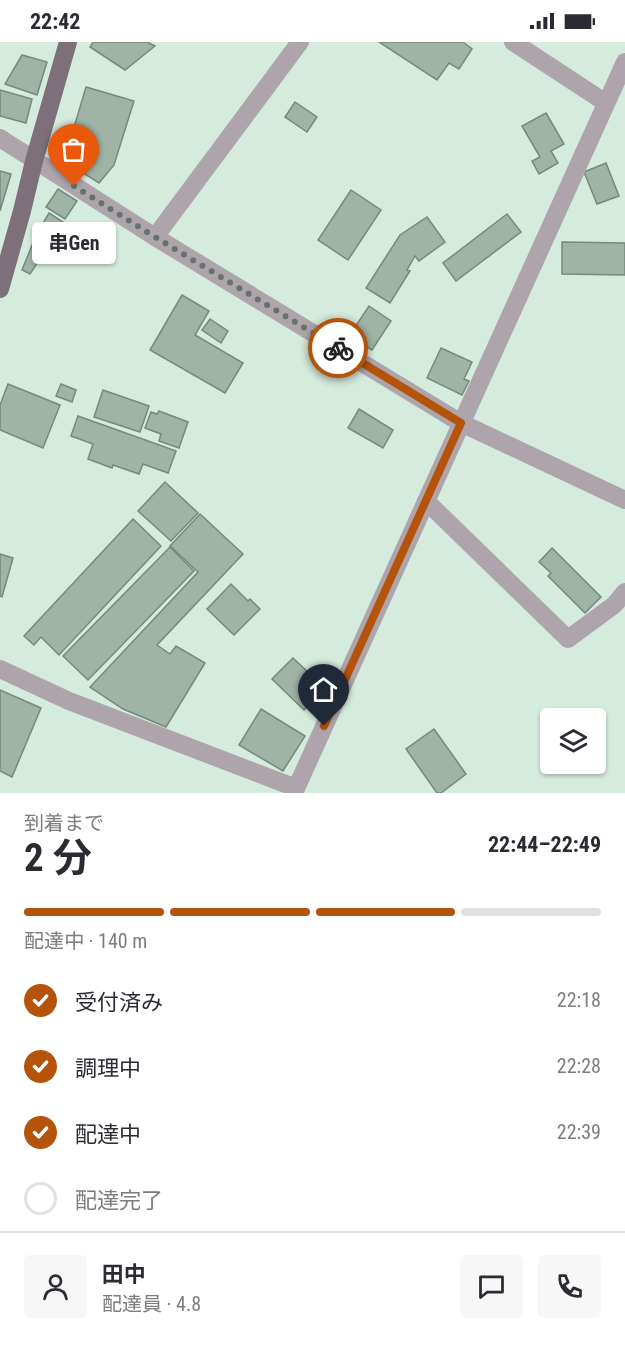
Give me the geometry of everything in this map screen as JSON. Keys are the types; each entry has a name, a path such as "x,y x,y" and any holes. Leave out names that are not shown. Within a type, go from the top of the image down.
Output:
{"main road":[{"path":"0,289 68,42"}],"street":[{"path":"155,237 300,42"},
{"path":"513,42 606,104"},
{"path":"0,669 69,701 295,790 625,62"},
{"path":"0,138 155,237 461,423 625,500"},
{"path":"426,501 568,639 614,605 625,592"}],"building":[{"path":"93,42 147,42 155,46 125,70 90,47"},
{"path":"379,42 463,42 472,49 459,69 449,63 437,80"},
{"path":"22,55 47,62 37,95 5,84"},
{"path":"86,87 134,101 114,165 99,183 64,161"},
{"path":"0,90 32,99 26,123 0,116"},
{"path":"295,102 317,117 307,132 285,117"},
{"path":"546,113 564,144 551,151 558,163 539,174 532,161 540,157 522,126"},
{"path":"606,163 619,196 597,204 584,172"},
{"path":"0,171 11,174 0,211"},
{"path":"58,189 77,201 65,219 46,207"},
{"path":"351,190 381,210 348,260 318,240"},
{"path":"49,213 63,222 47,246 34,238"},
{"path":"507,214 521,232 456,281 443,263"},
{"path":"427,217 445,242 419,261 415,256 407,270 410,271 390,303 366,288 400,235"},
{"path":"562,242 625,243 625,275 562,274"},
{"path":"33,243 45,251 30,274 22,270"},
{"path":"182,295 209,311 195,335 243,363 225,393 150,350"},
{"path":"369,306 391,321 372,350 349,336"},
{"path":"210,319 228,331 221,343 202,330"},
{"path":"441,348 472,362 464,379 469,381 462,395 427,378"},
{"path":"8,384 60,405 43,448 0,430 0,405"},
{"path":"61,384 76,390 72,402 56,396"},
{"path":"103,390 149,406 140,432 94,417"},
{"path":"359,409 393,430 383,448 348,428"},
{"path":"159,411 188,422 179,448 159,441 161,434 145,428 151,412 157,414"},
{"path":"78,416 176,451 168,473 143,464 139,474 113,465 112,468 88,459 93,444 71,436"},
{"path":"165,482 198,513 171,541 138,511"},
{"path":"200,514 243,554 157,645 170,654 176,646 205,663 166,727 123,709 90,687 198,572 170,546"},
{"path":"133,519 161,546 59,655 41,637 34,645 24,636"},
{"path":"170,547 194,571 88,680 63,656"},
{"path":"552,548 601,597 585,613 548,576 551,573 539,562"},
{"path":"0,554 13,558 2,597 0,596"},
{"path":"231,584 260,609 234,635 207,609"},
{"path":"293,658 325,688 304,710 272,679"},
{"path":"0,690 41,708 12,777 0,771"},
{"path":"261,709 305,736 283,771 239,745"},
{"path":"434,729 466,774 441,793 437,793 406,749"}],"way so far":[{"path":"74,186 338,348"}],"place":[{"name":"串Gen","path":"74,186"}],"route":[{"path":"324,726 461,423 338,348"}]}
